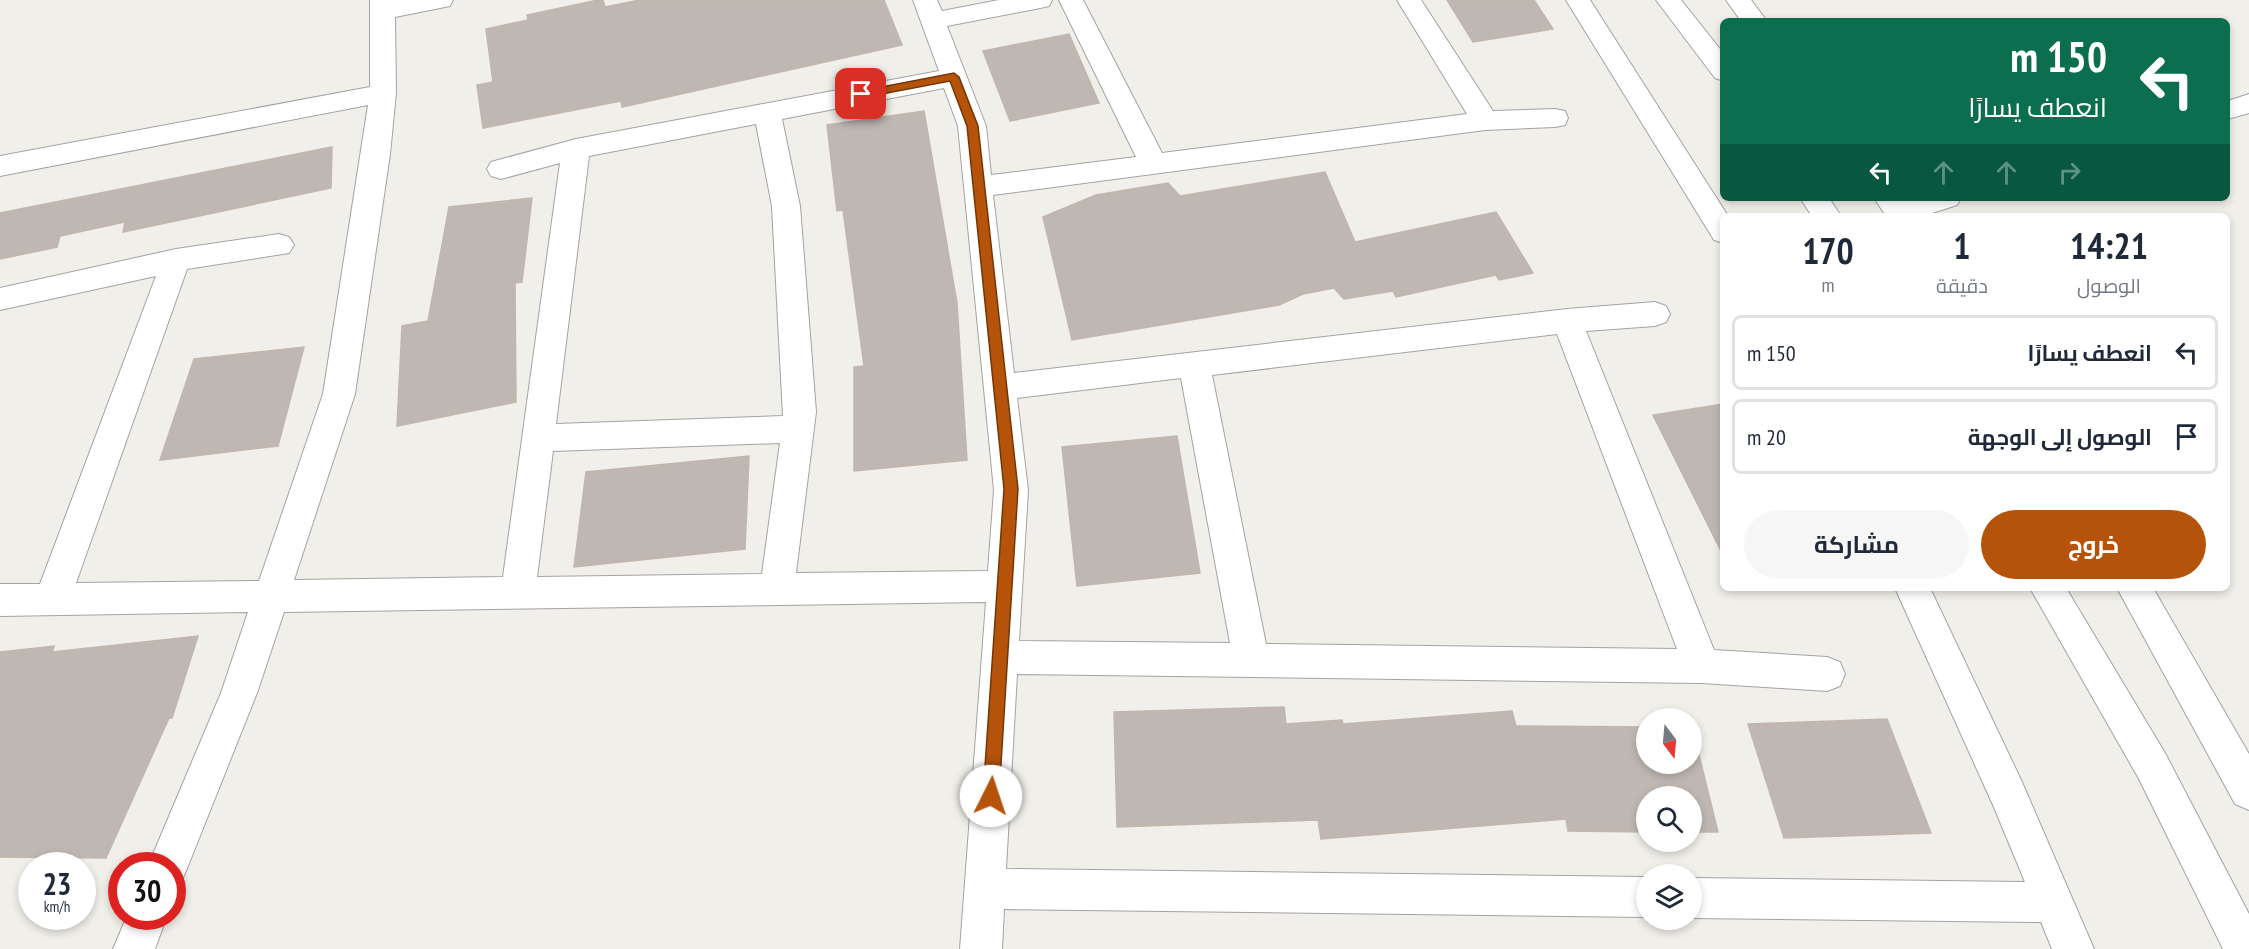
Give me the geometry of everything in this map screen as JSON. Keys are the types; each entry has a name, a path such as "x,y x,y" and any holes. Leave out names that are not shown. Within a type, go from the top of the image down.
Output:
{"street":[{"path":"174,852 239,693 339,394 376,154 383,93 382,5 441,0"},
{"path":"981,949 1011,489 972,126 929,11 1040,0"},
{"path":"1071,0 1154,164"},
{"path":"1409,0 1485,121"},
{"path":"1578,0 1720,227"},
{"path":"1668,0 1720,67"},
{"path":"1738,0 1752,18"},
{"path":"501,169 576,149 954,77"},
{"path":"0,166 383,93"},
{"path":"2230,109 2249,103"},
{"path":"767,112 786,206 800,412 777,590"},
{"path":"978,187 1485,121 1555,118"},
{"path":"518,593 576,149"},
{"path":"1896,209 1933,201"},
{"path":"0,299 176,260 279,245"},
{"path":"51,600 176,260"},
{"path":"1000,387 1567,321 1655,314"},
{"path":"1567,321 1702,666"},
{"path":"1194,364 1251,660"},
{"path":"538,438 797,429"},
{"path":"0,600 1005,586"},
{"path":"1913,591 2008,795 2073,949"},
{"path":"2049,591 2152,766 2245,949"},
{"path":"2136,591 2249,791"},
{"path":"1000,657 1702,666 1827,674"},
{"path":"985,889 1636,897"},
{"path":"1702,898 2053,902"},
{"path":"134,949 141,930"}],"building":[{"path":"603,0 605,7 640,0 884,0 902,45 622,107 621,101 483,128 477,85 493,82 486,29 528,20 527,15"},
{"path":"1447,0 1534,0 1553,29 1473,42"},
{"path":"1069,34 1099,103 1010,121 983,51"},
{"path":"924,111 957,303 967,460 854,471 854,367 864,366 843,210 837,211 827,125"},
{"path":"332,147 331,188 123,232 125,222 60,236 57,247 0,259 0,213"},
{"path":"1325,172 1355,242 1496,212 1533,273 1499,280 1496,275 1396,297 1393,291 1344,299 1334,288 1303,294 1279,305 1072,340 1043,217 1096,195 1168,183 1180,196"},
{"path":"532,198 522,282 515,283 516,402 397,426 402,326 428,321 449,207"},
{"path":"304,347 278,446 160,460 194,359"},
{"path":"1720,405 1720,549 1653,415"},
{"path":"1177,436 1200,573 1077,586 1062,447"},
{"path":"749,456 745,549 574,567 586,472"},
{"path":"198,636 172,718 169,718 106,858 96,858 96,852 18,852 18,857 0,857 0,652 54,646 52,652"},
{"path":"1284,707 1286,724 1342,720 1343,724 1512,711 1516,726 1636,727 1636,774 1702,774 1702,767 1718,832 1702,832 1702,786 1636,786 1636,832 1568,831 1566,819 1321,839 1318,820 1117,827 1114,712"},
{"path":"1887,719 1931,833 1784,838 1748,724"}],"route":[{"path":"861,94 954,77 972,126 1011,489 991,796"}]}
